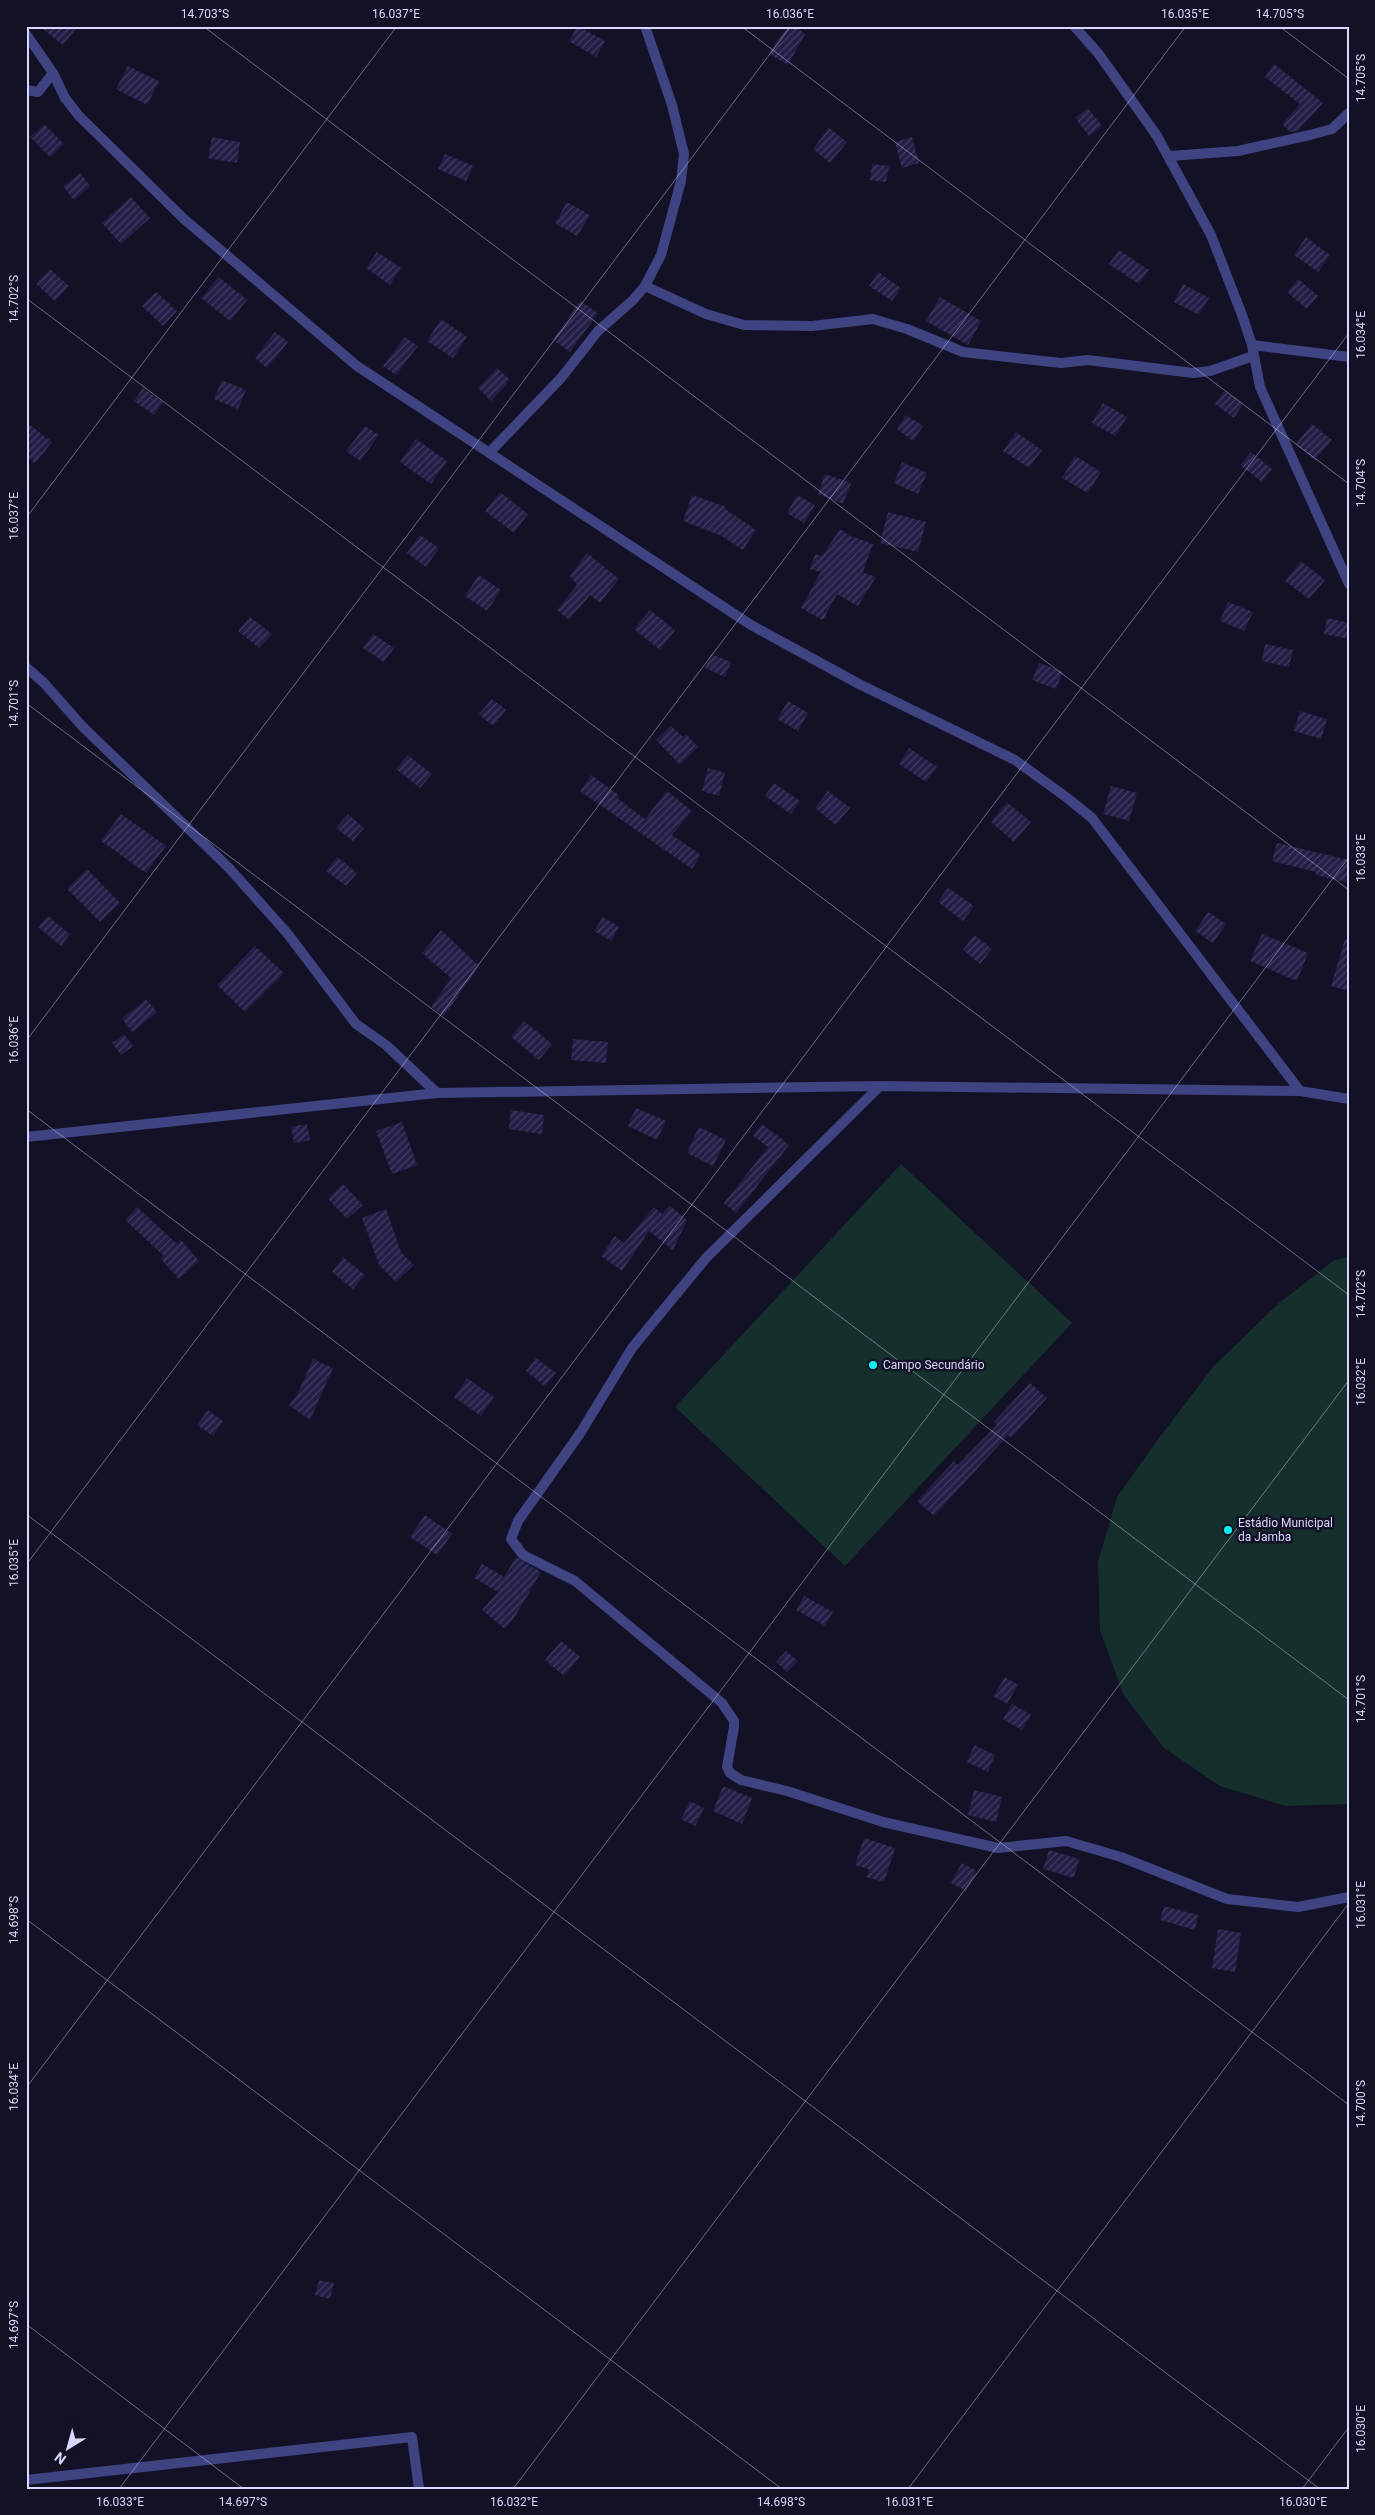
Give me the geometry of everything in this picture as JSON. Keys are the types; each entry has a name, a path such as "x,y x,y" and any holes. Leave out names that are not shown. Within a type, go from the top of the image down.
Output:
{"street":[{"path":"489,453 562,378 598,331 634,300 645,286 660,255 681,181 684,154 672,105 645,26"},
{"path":"1074,26 1098,53 1170,156 1211,235 1252,350 1260,387 1349,584"},
{"path":"26,34 53,73 66,98 79,116 184,219 357,366 751,625 859,684 1015,760 1092,818 1300,1090"},
{"path":"26,90 38,92 53,73"},
{"path":"1170,156 1238,151 1310,136 1332,129 1349,113"},
{"path":"645,286 706,314 744,325 812,326 873,319 907,329 963,352 1061,363 1088,360 1193,373 1210,371 1252,350 1349,356"},
{"path":"26,667 44,683 83,727 229,868 288,934 356,1024 386,1045 437,1093"},
{"path":"880,1086 706,1258 632,1348 581,1432 518,1521 512,1532 511,1539 514,1546 523,1555 575,1581 722,1704 734,1721 727,1767 730,1773 741,1780 787,1790 883,1822 998,1848 1066,1841 1121,1857 1227,1898 1298,1907 1349,1898"},
{"path":"26,1137 437,1093 880,1086 1300,1090 1349,1098"},
{"path":"26,2480 412,2437 418,2489"}],"green space":[{"name":"Campo Secundário","path":"901,1164 1072,1323 845,1566 675,1407"},
{"name":"Estádio Municipal da Jamba","path":"1349,1256 1349,1804 1286,1806 1220,1786 1164,1748 1123,1694 1100,1630 1098,1562 1117,1497 1213,1367 1279,1303 1333,1261"}],"building":[{"path":"39,26 78,26 63,45"},
{"path":"578,26 605,41 596,57 569,41"},
{"path":"789,26 795,26 805,34 788,65 768,53"},
{"path":"1274,64 1323,103 1298,131 1290,132 1282,124 1300,104 1265,77"},
{"path":"128,66 159,81 147,105 116,89"},
{"path":"1088,108 1102,126 1089,136 1075,118"},
{"path":"44,124 64,144 50,157 30,137"},
{"path":"829,128 847,142 830,163 813,149"},
{"path":"212,137 240,142 237,163 208,158"},
{"path":"912,137 919,163 902,168 895,142"},
{"path":"445,154 473,166 466,181 438,169"},
{"path":"872,164 889,166 886,182 870,180"},
{"path":"80,173 90,186 74,200 63,186"},
{"path":"131,197 150,218 121,244 102,223"},
{"path":"567,202 590,215 577,236 555,223"},
{"path":"1306,237 1330,255 1318,272 1294,255"},
{"path":"1119,250 1149,270 1139,284 1109,264"},
{"path":"377,252 401,268 390,285 366,268"},
{"path":"50,269 69,286 55,301 36,284"},
{"path":"878,272 901,288 892,301 869,286"},
{"path":"219,277 247,300 230,321 201,298"},
{"path":"1298,279 1318,296 1307,309 1287,292"},
{"path":"1183,284 1209,298 1199,315 1174,302"},
{"path":"156,292 177,311 163,326 142,306"},
{"path":"940,297 981,321 968,345 926,321"},
{"path":"580,301 598,313 570,352 553,340"},
{"path":"441,319 467,337 453,358 427,341"},
{"path":"275,332 288,342 267,368 255,358"},
{"path":"405,337 418,346 396,375 383,366"},
{"path":"497,368 510,380 491,401 478,388"},
{"path":"222,380 246,390 238,409 214,399"},
{"path":"143,388 163,402 154,415 134,401"},
{"path":"1224,391 1243,404 1234,418 1215,404"},
{"path":"1103,403 1127,417 1115,436 1092,423"},
{"path":"906,415 923,426 913,441 897,429"},
{"path":"26,422 52,442 35,463 26,456"},
{"path":"1312,424 1332,440 1315,460 1296,444"},
{"path":"365,426 379,435 360,461 346,451"},
{"path":"1016,432 1042,450 1029,468 1003,451"},
{"path":"416,439 447,461 431,484 400,462"},
{"path":"1251,452 1272,469 1262,482 1240,465"},
{"path":"1075,456 1101,472 1088,493 1062,478"},
{"path":"902,462 927,473 918,494 894,483"},
{"path":"825,474 851,483 843,504 818,494"},
{"path":"500,492 528,514 514,533 485,511"},
{"path":"692,495 726,507 725,509 756,530 743,550 722,536 683,521"},
{"path":"797,495 815,505 804,523 787,513"},
{"path":"888,512 926,522 918,552 880,543"},
{"path":"840,529 850,536 873,544 863,572 876,577 858,606 837,594 823,620 801,608 821,572 810,569 815,554 822,556"},
{"path":"420,535 439,548 426,567 407,553"},
{"path":"587,553 619,579 600,603 590,595 569,620 557,610 577,585 570,576"},
{"path":"1301,561 1325,580 1309,599 1285,581"},
{"path":"479,575 501,590 487,611 465,596"},
{"path":"1228,602 1253,612 1244,631 1220,621"},
{"path":"650,610 675,630 660,650 634,629"},
{"path":"250,617 272,634 259,648 238,631"},
{"path":"1327,618 1349,623 1349,639 1324,634"},
{"path":"373,634 394,648 384,662 363,648"},
{"path":"1265,644 1293,650 1289,667 1262,661"},
{"path":"711,654 731,662 725,677 705,668"},
{"path":"1039,663 1063,672 1056,689 1032,680"},
{"path":"492,699 506,710 493,726 479,714"},
{"path":"788,701 808,713 798,731 777,719"},
{"path":"1300,711 1327,719 1321,739 1294,731"},
{"path":"671,726 683,737 686,734 698,747 680,765 656,740"},
{"path":"909,748 937,767 926,782 899,764"},
{"path":"408,755 432,774 420,788 396,769"},
{"path":"708,768 725,773 719,796 702,791"},
{"path":"591,775 619,795 617,798 645,819 667,791 692,811 672,835 701,855 692,869 580,791"},
{"path":"774,783 800,801 791,814 765,796"},
{"path":"1111,786 1137,793 1129,821 1103,814"},
{"path":"828,791 850,808 836,825 815,808"},
{"path":"1007,802 1031,822 1014,842 991,822"},
{"path":"121,814 166,846 146,873 101,841"},
{"path":"348,814 364,828 353,841 336,828"},
{"path":"1277,843 1349,860 1346,882 1272,861"},
{"path":"337,857 357,873 346,886 326,871"},
{"path":"87,869 120,903 100,922 67,889"},
{"path":"948,888 974,906 963,921 938,902"},
{"path":"1208,912 1226,924 1213,943 1195,931"},
{"path":"48,916 70,934 61,946 38,927"},
{"path":"603,917 619,927 611,941 594,931"},
{"path":"441,930 479,966 444,1016 431,1007 451,978 422,953"},
{"path":"1262,934 1308,953 1297,981 1250,961"},
{"path":"974,935 992,949 980,964 963,950"},
{"path":"1345,939 1349,940 1349,991 1331,986"},
{"path":"255,946 284,973 245,1012 217,985"},
{"path":"146,999 157,1012 133,1032 122,1019"},
{"path":"524,1021 552,1044 539,1060 511,1037"},
{"path":"124,1034 133,1046 121,1055 112,1043"},
{"path":"573,1039 608,1042 606,1063 571,1060"},
{"path":"636,1108 666,1121 657,1140 628,1126"},
{"path":"511,1110 544,1115 542,1134 509,1129"},
{"path":"402,1122 417,1165 392,1174 376,1131"},
{"path":"307,1124 310,1140 294,1143 291,1127"},
{"path":"762,1124 789,1145 736,1213 724,1203 768,1147 753,1136"},
{"path":"699,1127 726,1140 713,1166 687,1153"},
{"path":"343,1184 363,1205 347,1219 328,1199"},
{"path":"670,1206 687,1220 673,1250 649,1231 622,1271 601,1256 615,1236 624,1243 654,1207 662,1214"},
{"path":"137,1207 177,1244 181,1240 199,1261 179,1279 161,1259 164,1256 125,1220"},
{"path":"386,1209 401,1252 414,1265 396,1282 379,1265 362,1218"},
{"path":"343,1257 365,1275 353,1289 332,1272"},
{"path":"536,1358 556,1373 545,1386 526,1371"},
{"path":"313,1359 333,1368 310,1420 289,1405 298,1393"},
{"path":"467,1378 494,1397 481,1416 454,1397"},
{"path":"1030,1383 1047,1398 1011,1438 1008,1435 934,1516 917,1501 954,1461 958,1465 997,1425 994,1422"},
{"path":"208,1410 223,1421 213,1436 197,1425"},
{"path":"425,1515 452,1534 437,1555 410,1537"},
{"path":"516,1557 541,1572 516,1615 505,1629 482,1610 498,1592 474,1578 482,1564 504,1577"},
{"path":"804,1596 833,1612 825,1626 796,1610"},
{"path":"561,1641 580,1657 564,1676 545,1660"},
{"path":"786,1651 798,1661 787,1672 776,1662"},
{"path":"1005,1677 1018,1685 1007,1704 993,1696"},
{"path":"1012,1704 1031,1715 1022,1730 1003,1719"},
{"path":"974,1745 995,1755 988,1772 967,1762"},
{"path":"723,1786 752,1798 742,1824 713,1811"},
{"path":"974,1790 1002,1797 996,1822 968,1815"},
{"path":"690,1801 704,1808 695,1826 681,1819"},
{"path":"864,1838 895,1848 884,1882 866,1877 869,1869 855,1865"},
{"path":"1049,1850 1079,1859 1074,1878 1043,1869"},
{"path":"962,1863 977,1871 966,1891 951,1883"},
{"path":"1164,1906 1198,1915 1195,1930 1160,1920"},
{"path":"1218,1929 1241,1933 1235,1972 1212,1968"},
{"path":"319,2280 334,2283 330,2299 315,2295"}],"place":[{"name":"Campo Secundário","path":"873,1365"},
{"name":"Estádio Municipal da Jamba","path":"1228,1530"}]}
